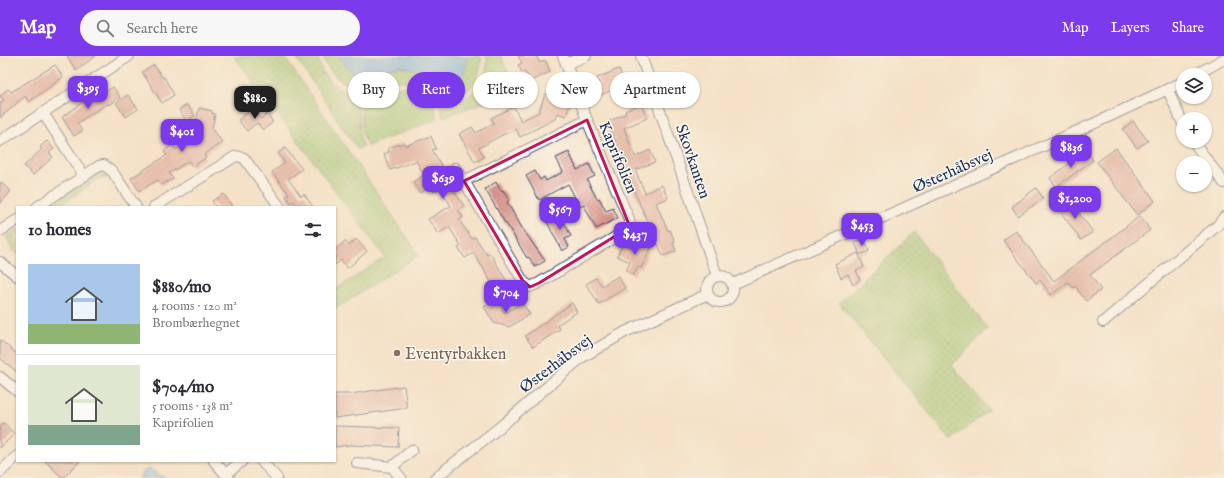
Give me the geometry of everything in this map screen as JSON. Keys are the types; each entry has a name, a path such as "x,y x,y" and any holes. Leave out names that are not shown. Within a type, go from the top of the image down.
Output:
{"street":[{"path":"0,141 129,56"},
{"name":"Kaprifolien","path":"455,168 523,281 530,287 624,232 630,227 629,219 587,120 564,60 586,56"},
{"name":"Skovkanten","path":"641,56 717,276"},
{"path":"1208,68 1224,59"},
{"name":"Østerhåbsvej","path":"733,284 1176,86"},
{"path":"1168,90 1178,112"},
{"path":"43,113 84,176"},
{"name":"Kaprifolien","path":"464,181 587,120"},
{"path":"1199,148 1224,183"},
{"path":"156,206 236,156 244,158 279,206"},
{"path":"39,206 84,176 104,165 108,167 135,206"},
{"path":"1103,322 1218,225 1224,217"},
{"path":"0,231 16,221"},
{"path":"0,262 16,275"},
{"path":"717,276 726,277 733,284 733,294 725,302 715,301 708,294 708,283 717,276"},
{"name":"Østerhåbsvej","path":"435,478 500,427 581,358 625,332 708,294"},
{"path":"0,377 16,390"},
{"path":"392,467 412,450"},
{"path":"0,472 16,457"},
{"path":"215,462 227,476 241,462"},
{"path":"262,462 277,478"},
{"path":"357,463 392,467 401,478"}],"highlighted area":[{"path":"587,120 630,227 539,283 530,287 523,281 464,181"}],"green space":[{"path":"234,56 284,56 419,255 336,308 336,289 385,257"},
{"path":"295,56 317,56 322,71 332,85 348,92 348,108 359,108 360,137 363,146 357,149"},
{"path":"323,56 339,56 340,59 363,72 348,72 348,84 331,72"},
{"path":"466,56 481,56 479,72 473,72 473,85 465,93 465,72 456,72 467,58"},
{"path":"486,56 501,56 508,72 485,72 487,62"},
{"path":"389,67 403,67 420,72 407,72 407,82 399,81 399,72 371,72"},
{"path":"399,87 407,88 407,108 435,108 438,119 367,146 362,132 361,108 399,108"},
{"path":"473,92 473,106 443,117 441,108 465,108 465,98"},
{"path":"98,173 107,173 107,178 99,179 58,206 49,206"},
{"path":"16,230 16,235 14,237 16,239 16,253 13,251 6,236"},
{"path":"914,232 988,329 952,365 989,410 951,440 839,303"}],"water":[{"path":"339,56 466,56 467,64 463,72 418,72 409,67 401,66 372,72 355,72 346,66"},
{"path":"149,468 166,478 139,478 142,473"}],"building":[{"path":"67,56 96,56 76,70"},
{"path":"518,56 536,56 540,63 545,60 550,72 546,72 546,74 538,77 538,72 522,72 518,65 522,63"},
{"path":"55,65 63,77 29,102 25,96 0,118 0,103 4,100 0,96 8,89 11,92"},
{"path":"154,65 163,78 164,77 174,95 162,103 142,72"},
{"path":"619,69 620,72 612,72"},
{"path":"610,73 610,91 602,94 602,76"},
{"path":"113,87 120,97 77,123 82,131 74,136 62,117 89,98 92,101"},
{"path":"545,94 546,108 569,108 566,116 557,113 555,119 520,137 516,129 500,136 479,148 484,157 475,162 459,134 472,127 476,133 494,123 491,118 512,108 514,108 521,121 539,112"},
{"path":"128,95 138,109 126,117 116,103"},
{"path":"187,105 195,116 187,121 179,110"},
{"path":"199,108 212,111 212,113 215,114 212,128 222,142 204,155 206,158 192,167 189,161 169,173 173,179 161,185 158,180 139,191 131,178 167,155 164,151 173,145 176,150 200,134 195,127"},
{"path":"253,108 261,119 267,114 273,122 263,130 257,123 247,131 238,120"},
{"path":"632,108 643,108 647,118 624,128 635,157 650,150 655,162 635,170 645,193 662,185 668,198 656,203 668,231 670,230 675,242 673,243 676,251 663,256 613,142 616,141 607,122 626,114 625,111"},
{"path":"1133,121 1148,141 1137,148 1123,129"},
{"path":"431,136 436,149 432,150 446,173 444,175 464,206 458,210 463,217 459,220 472,239 475,237 487,255 490,253 506,280 494,287 474,253 465,258 458,248 461,246 449,227 438,234 428,219 451,206 440,188 434,192 431,187 420,193 413,182 424,175 416,161 390,170 384,154 389,152 388,148 404,143 405,146"},
{"path":"47,141 54,149 49,153 53,157 33,175 24,166 42,149 40,147"},
{"path":"285,148 302,169 288,179 301,196 304,194 312,206 297,206 294,201 291,203 286,196 289,194 272,172 285,163 278,153"},
{"path":"1116,148 1155,201 1137,215 1097,162"},
{"path":"1086,151 1093,160 1056,187 1050,178"},
{"path":"569,152 577,170 589,164 595,176 587,180 597,199 599,198 606,211 613,208 618,218 596,229 584,205 580,207 568,184 539,200 526,176 535,171 540,180 544,177 546,181 563,172 556,158"},
{"path":"0,182 11,191 0,204"},
{"path":"496,182 501,191 503,190 509,200 507,202 522,228 545,261 535,267 529,257 527,258 485,189"},
{"path":"1036,188 1043,198 1018,216 1012,207"},
{"path":"224,194 231,206 215,206 212,201"},
{"path":"1068,199 1093,232 1081,240 1057,207"},
{"path":"560,214 571,236 565,239 569,247 562,251 547,222"},
{"path":"1140,216 1150,230 1090,275 1101,290 1086,301 1075,286 1073,288 1068,282 1051,295 1040,280 1036,283 1003,240 1016,231 1054,281"},
{"path":"356,239 367,251 348,268 341,260 336,264 336,249 345,241 349,246"},
{"path":"864,239 869,251 860,255 855,243"},
{"path":"641,240 652,246 641,268 638,267 634,275 626,271 630,262 617,256 623,244 636,250"},
{"path":"858,253 864,267 856,271 860,279 853,285 848,274 841,278 835,264"},
{"path":"618,276 625,288 599,304 586,284 596,278 602,286"},
{"path":"496,300 505,313 522,303 530,314 509,327 494,323 484,307"},
{"path":"572,303 577,312 557,325 560,329 533,347 525,336"},
{"path":"0,340 16,353 16,371 0,358"},
{"path":"404,386 407,408 336,418 336,394 350,394"},
{"path":"4,423 14,434 0,448 0,427"},
{"path":"336,426 399,428 398,447 350,445 336,447"},
{"path":"46,462 79,462 63,478"}],"place":[{"name":"Eventyrbakken","path":"397,353"}]}
